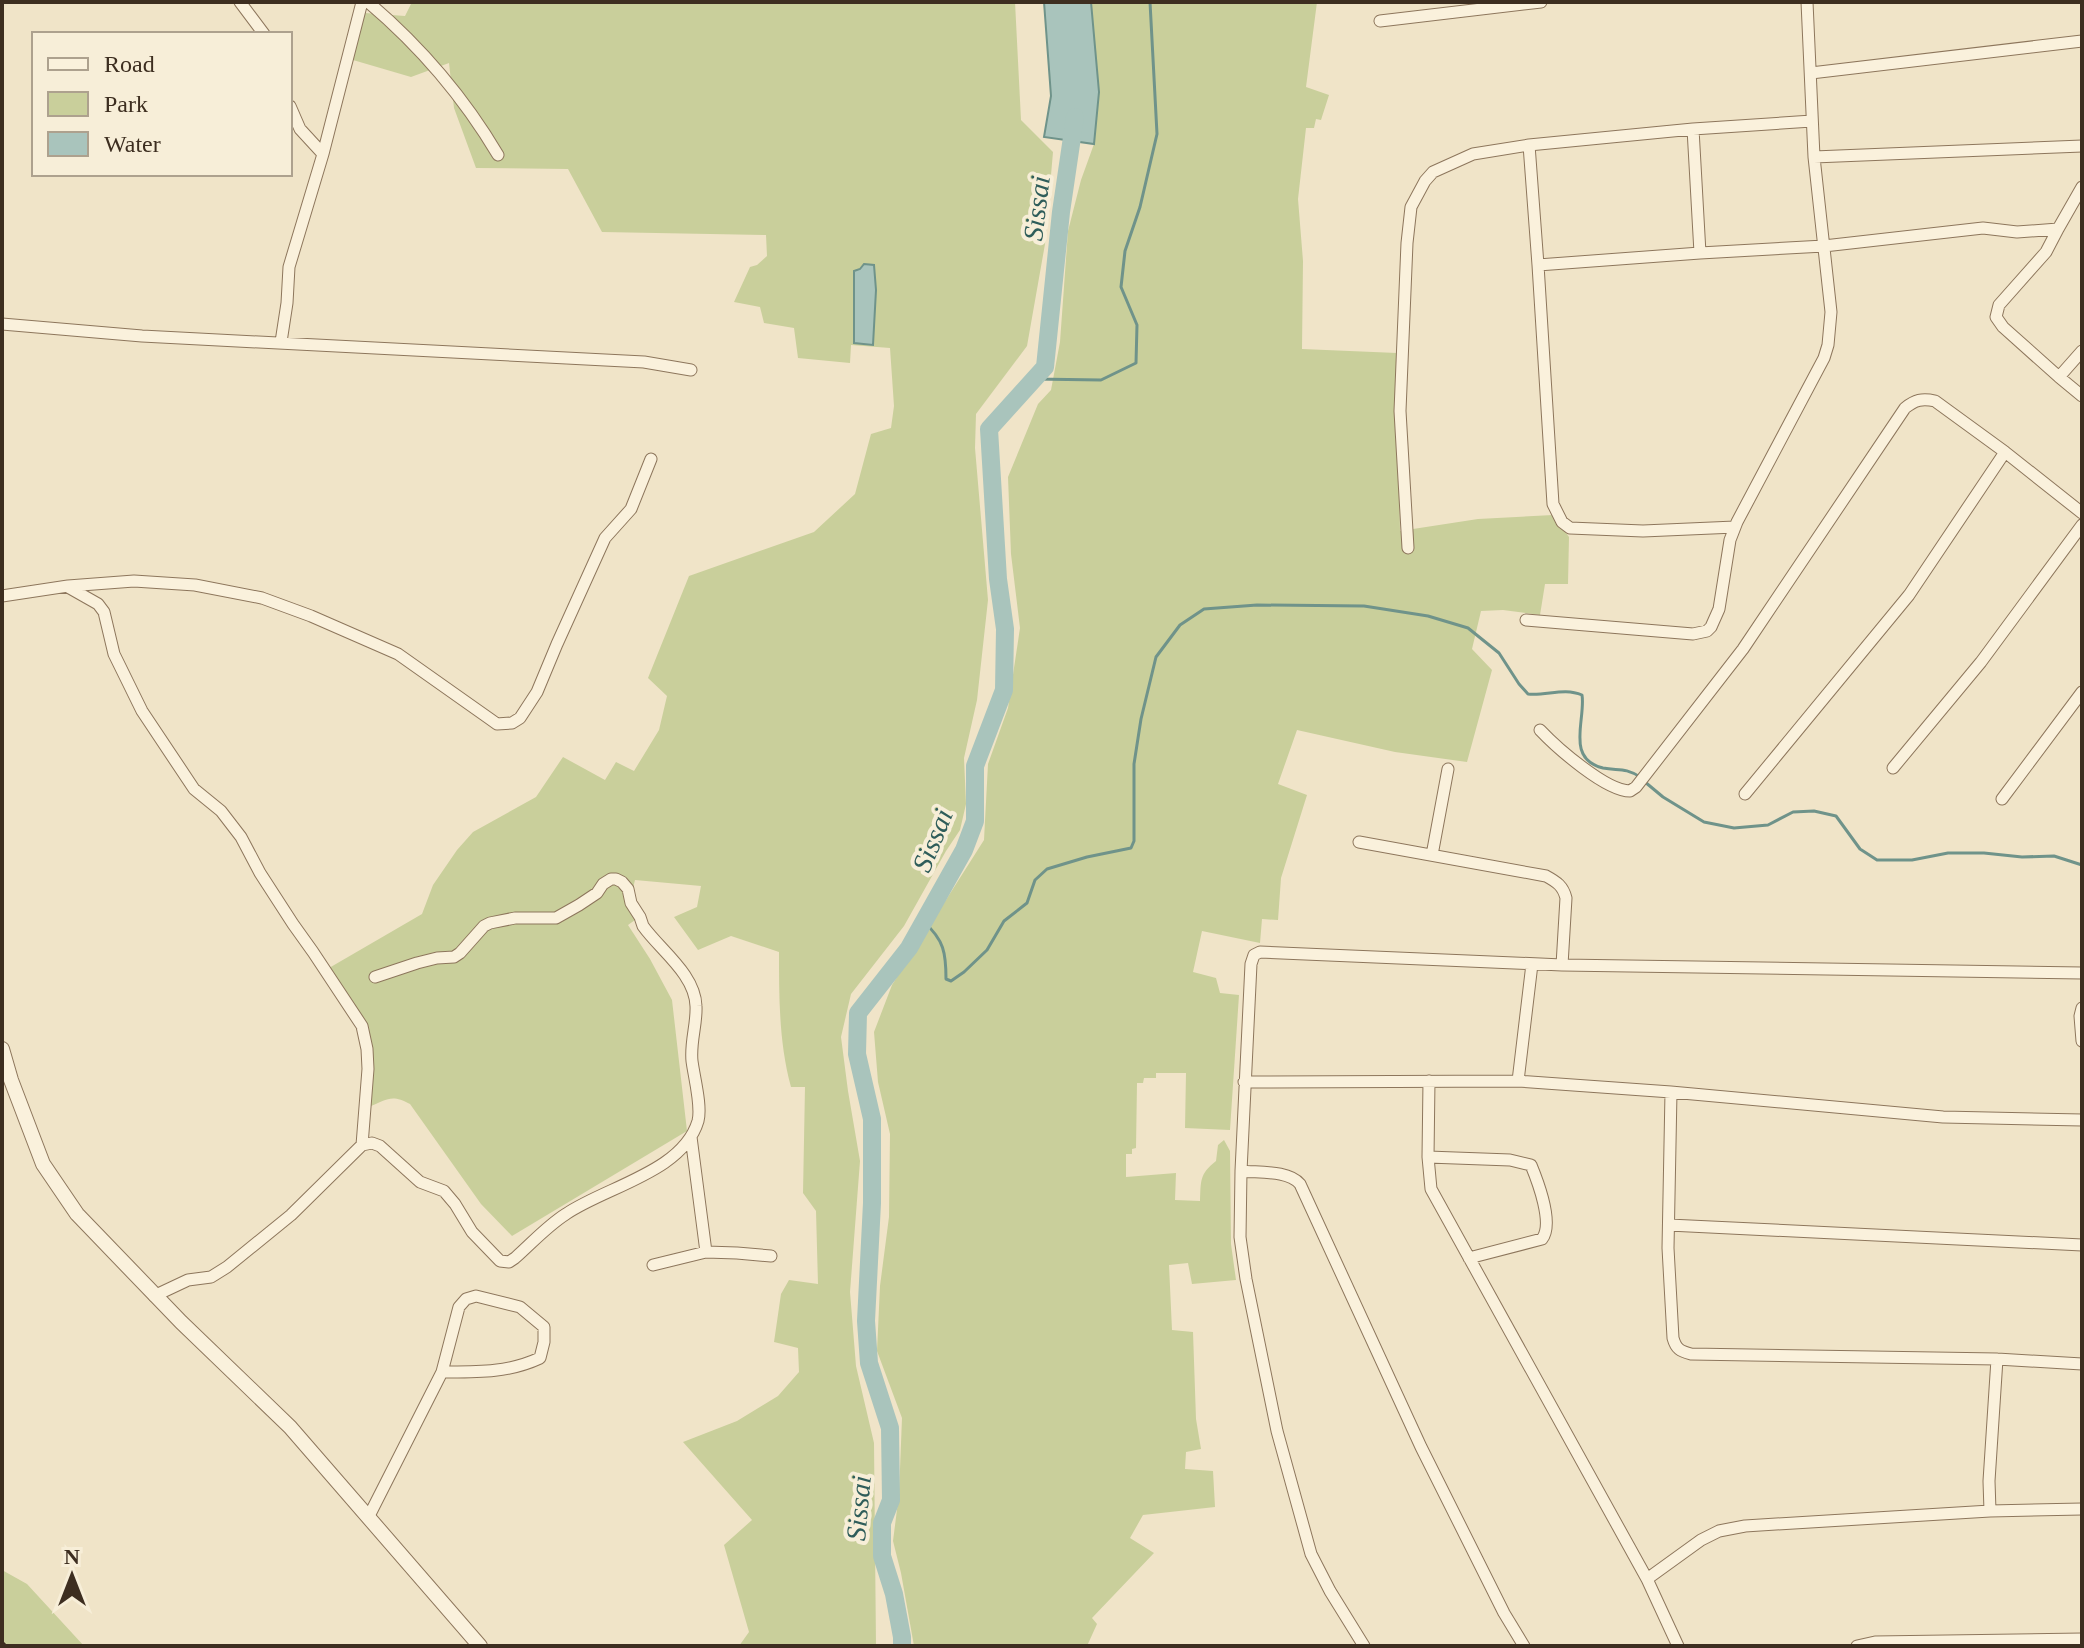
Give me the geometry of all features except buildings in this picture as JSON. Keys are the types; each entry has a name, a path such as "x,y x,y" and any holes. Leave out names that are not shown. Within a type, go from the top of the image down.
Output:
{"street":[{"path":"240,2 262,32"},
{"path":"281,342 289,267 365,2 401,30 441,73 477,119 498,155"},
{"path":"1380,21 1541,2"},
{"path":"1526,620 1693,634 1711,627 1719,609 1730,540 1735,527 1828,345 1831,312 1814,157 1807,2"},
{"path":"1811,73 2082,41"},
{"path":"292,111 300,129 323,154"},
{"path":"1408,548 1400,411 1407,243 1411,207 1433,172 1473,154 1529,145 1812,121"},
{"path":"1693,129 1700,253"},
{"path":"1529,145 1553,504 1562,522 1570,528 1643,531 1735,527"},
{"path":"1814,157 2082,146"},
{"path":"2082,187 2046,252 1999,305 1996,317 2003,327 2082,396"},
{"path":"1538,265 1824,246 1983,228 2017,232 2058,229"},
{"path":"2,324 142,336 644,362 691,370"},
{"path":"2059,377 2082,351"},
{"path":"1540,730 1556,747 1613,788 1630,791 1636,787 1743,649 1905,408 1919,399 1935,401 2082,513"},
{"path":"1745,794 1909,595 2005,452"},
{"path":"2,596 68,586 134,581 195,585 262,598 398,654 497,724 504,725 520,718 537,692 605,538 631,509 651,459"},
{"path":"1893,768 1981,662 2082,525"},
{"path":"68,586 98,604 104,612 114,654 142,711 194,789 221,811 241,837 284,912 362,1026 368,1069 362,1145"},
{"path":"2002,799 2082,692"},
{"path":"1432,855 1448,769"},
{"path":"1359,842 1546,876 1559,884 1566,898 1562,965"},
{"path":"154,1296 179,1283 211,1277 227,1267 291,1215 362,1145 372,1143 380,1146 420,1182 444,1191 472,1232 500,1261 506,1262 515,1258 567,1213 654,1169 679,1152 691,1137 699,1112 691,1053 696,1002 685,978 643,926 622,882 611,879 597,893 556,918 515,918 490,923 454,957 427,960 375,977"},
{"path":"1364,1646 1311,1554 1277,1431 1240,1237 1244,1082 1251,964 1256,954 1562,965 2082,973"},
{"path":"1518,1081 1532,964"},
{"path":"2082,1008 2082,1041"},
{"path":"2,1049 43,1164 77,1214 154,1296 290,1427 480,1646"},
{"path":"1429,1081 1428,1157 1431,1189 1647,1579 1678,1646"},
{"path":"1244,1082 1518,1081 1943,1117 2082,1120"},
{"path":"1671,1092 1669,1225 1673,1338 1680,1351 1691,1354 1997,1359 2082,1364"},
{"path":"691,1137 706,1252"},
{"path":"1428,1157 1510,1160 1531,1165 1544,1211 1545,1236 1469,1258"},
{"path":"1241,1171 1289,1176 1300,1184 1421,1447 1504,1613 1524,1646"},
{"path":"1669,1225 2082,1245"},
{"path":"653,1265 706,1252 771,1256"},
{"path":"369,1516 442,1372 459,1307 466,1299 476,1296 520,1307 544,1327 540,1358 523,1366 494,1372 442,1372"},
{"path":"1990,1511 1997,1359"},
{"path":"1647,1579 1701,1540 1719,1531 1745,1526 1990,1511 2082,1509"},
{"path":"1857,1646 1875,1642 1989,1640 1999,1644 2082,1639"}],"green space":[{"path":"412,2 1015,2 1021,120 1053,152 1045,244 1027,346 976,414 975,448 988,600 977,700 964,758 966,804 960,830 904,926 851,994 841,1037 860,1161 850,1292 856,1366 874,1443 876,1646 739,1646 749,1632 724,1545 752,1520 683,1442 737,1421 778,1396 799,1372 798,1348 774,1342 781,1294 789,1280 818,1284 816,1211 803,1193 805,1087 791,1087 787,1070 780,1020 779,952 731,936 698,950 674,917 697,907 701,886 635,880 629,905 635,920 628,925 672,1000 687,1131 512,1236 481,1204 410,1104 390,1099 369,1107 366,1024 329,968 422,914 433,885 473,832 536,797 563,757 605,780 616,762 634,771 659,730 667,696 648,678 689,576 814,532 855,494 871,434 891,428 894,406 890,348 851,345 850,363 798,358 794,328 764,323 760,307 734,302 750,267 767,256 766,235 602,232 568,169 476,168 454,108 449,63 411,77 353,60 365,13 405,16","holes":["874,266 873,344 854,343 854,271"]},
{"path":"1091,2 1317,2 1306,87 1329,95 1321,120 1316,119 1314,128 1306,128 1298,199 1303,261 1302,349 1397,353 1400,531 1478,519 1553,515 1569,537 1568,584 1545,584 1540,615 1503,610 1481,611 1472,649 1492,670 1467,762 1395,752 1297,730 1278,784 1307,795 1281,878 1278,920 1262,919 1260,943 1202,931 1193,972 1216,978 1220,993 1239,995 1230,1130 1185,1128 1186,1073 1156,1073 1156,1078 1144,1078 1143,1083 1137,1083 1136,1148 1132,1149 1132,1154 1126,1154 1126,1177 1176,1173 1175,1200 1200,1201 1202,1179 1216,1161 1218,1145 1224,1140 1230,1151 1231,1244 1236,1280 1192,1284 1188,1263 1169,1265 1172,1330 1193,1332 1196,1419 1201,1449 1186,1452 1185,1469 1213,1471 1215,1507 1143,1515 1130,1538 1154,1553 1092,1618 1097,1624 1087,1646 914,1646 893,1541 899,1494 902,1418 877,1351 880,1286 889,1217 890,1134 878,1082 874,1032 892,985 984,840 988,764 1008,708 1020,628 1011,554 1008,477 1038,404 1051,390 1060,342 1068,231 1094,144 1099,92"},
{"path":"2,1570 27,1584 84,1646 2,1646"}],"water":[{"path":"1044,2 1091,2 1099,92 1094,144 1044,137 1051,96"},
{"path":"864,264 874,265 873,345 854,343 854,271"}],"waterway":[{"path":"1034,379 1101,380 1136,363 1137,325 1121,287 1125,251 1140,207 1157,134 1150,2"},
{"name":"Sissai","path":"902,1646 894,1594 882,1556 882,1523 891,1500 890,1428 869,1363 866,1321 872,1203 872,1119 857,1054 858,1013 909,948 964,850 975,821 975,766 1004,690 1005,629 998,579 989,429 1045,367 1061,212 1075,117"},
{"path":"924,922 940,941 946,979 951,981 987,950 1004,921 1027,903 1035,880 1047,869 1131,848 1134,841 1134,764 1156,657 1180,625 1204,609 1257,605 1364,606 1428,616 1468,628 1499,653 1528,694 1569,692 1582,695 1580,737 1584,756 1603,768 1626,771 1640,777"},
{"path":"1645,782 1704,822 1734,828 1768,825 1793,812 1814,811 1836,816 1860,849 1877,860 1984,853 2054,856 2082,865"}],"railway":[{"path":"2,1642 6,1646"}]}
